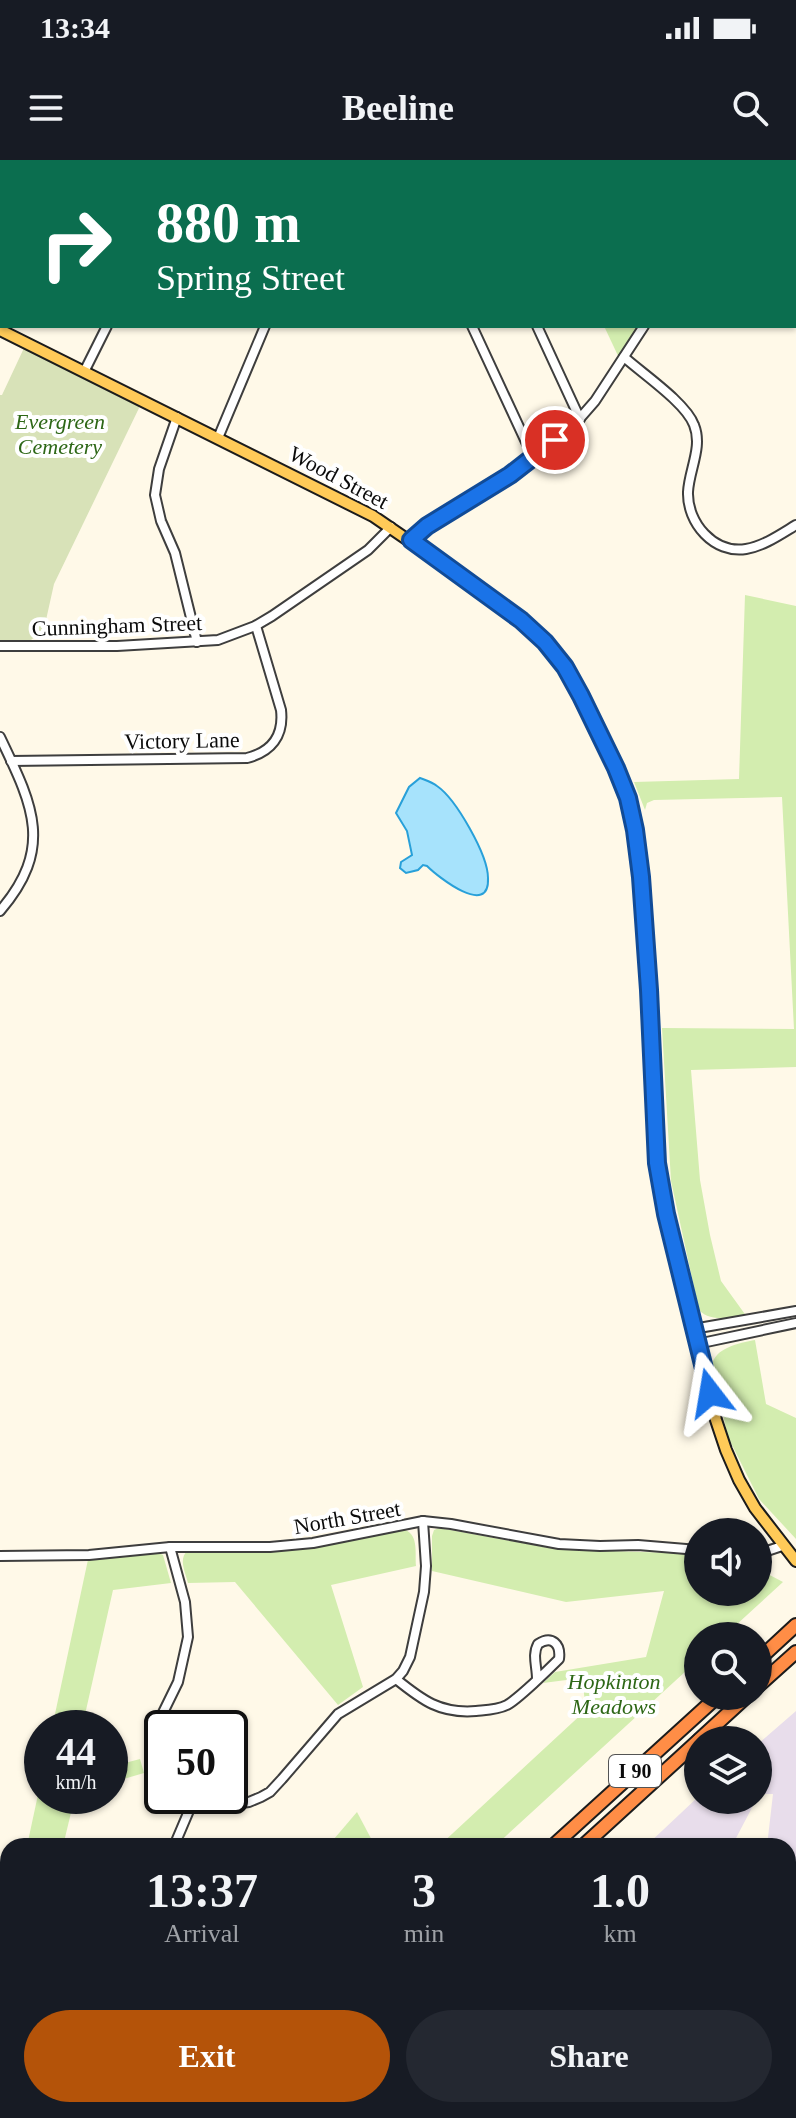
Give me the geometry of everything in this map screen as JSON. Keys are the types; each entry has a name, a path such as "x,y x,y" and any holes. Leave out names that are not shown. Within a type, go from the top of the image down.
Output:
{"highway":[{"path":"772,1647 796,1625"},
{"path":"772,1673 796,1652"},
{"name":"I 90","path":"562,1838 703,1710"},
{"name":"I 90","path":"714,1726 731,1710"},
{"name":"I 90","path":"592,1838 684,1753"}],"main road":[{"name":"Wood Street","path":"0,330 347,502 391,527 521,620 545,642 565,667 616,768 628,798 635,830 649,990 657,1163 666,1214 718,1427 732,1465 755,1508 796,1561"}],"street":[{"path":"84,372 106,328"},
{"path":"218,438 264,328"},
{"path":"473,328 533,457"},
{"path":"538,328 580,419"},
{"path":"411,540 427,526 496,484 580,419 643,328"},
{"path":"624,357 683,408 693,421 697,442 688,500 700,530 717,543 732,549 743,549 768,541 796,525"},
{"path":"177,417 159,469 155,495 161,521 175,553 197,642"},
{"name":"Cunningham Street","path":"0,646 117,646 197,642 228,637 256,626 368,550 391,527"},
{"name":"Victory Lane","path":"11,761 247,758 264,752 271,746 282,720 256,626"},
{"path":"0,737 30,803 34,830 22,878 0,911"},
{"path":"693,1329 796,1311"},
{"path":"697,1344 796,1323"},
{"path":"248,1802 270,1792 338,1714 396,1679 403,1671 410,1657 424,1592 423,1521"},
{"name":"North Street","path":"0,1556 89,1555 170,1547 270,1547 313,1543 423,1521 559,1544 684,1549"},
{"path":"772,1549 782,1546"},
{"path":"164,1710 178,1682 188,1637 185,1602 170,1547"},
{"path":"396,1679 423,1700 441,1708 460,1712 494,1709 510,1704 559,1659 560,1649 549,1640 538,1644 534,1656 537,1679"},
{"path":"177,1838 188,1814"}],"shaded area":[{"path":"796,1711 796,1838 768,1838 773,1794 772,1732"},
{"path":"684,1810 684,1814 749,1814 736,1838 654,1838"}],"green space":[{"path":"605,328 639,328 620,360"},
{"name":"Evergreen Cemetery","path":"24,348 140,406 54,584 44,629 31,640 0,640 0,395"},
{"path":"745,595 796,606 796,1067 691,1070 700,1180 710,1235 721,1281 747,1317 721,1318 699,1310 671,1181 662,1028 794,1029 782,797 654,800 647,803 645,810 634,782 739,779"},
{"path":"755,1340 766,1404 796,1418 796,1539 759,1499 728,1437 712,1366 722,1351"},
{"name":"Hopkinton Meadows","path":"439,1528 555,1549 684,1554 684,1606 757,1606 739,1622 684,1622 684,1673 504,1838 448,1838 586,1710 582,1678 543,1683 555,1672 646,1657 664,1591 566,1602 432,1571 434,1530"},
{"path":"402,1529 414,1539 416,1566 331,1585 363,1687 338,1705 235,1582 188,1583 183,1565 183,1557 188,1550 299,1549"},
{"path":"157,1552 163,1555 171,1583 113,1590 86,1710 56,1710 89,1555"},
{"name":"Hopkinton Meadows","path":"772,1576 783,1582 772,1592"},
{"path":"140,1759 144,1773 128,1778 128,1762"},
{"path":"357,1812 371,1838 335,1838"},
{"path":"34,1814 71,1814 65,1838 29,1838"}],"water":[{"path":"420,778 445,793 470,828 487,868 486,889 481,895 462,891 427,866 406,873 400,868 401,862 412,855 407,831 396,813 409,787"}],"route":[{"path":"555,440 510,475 427,526 411,540 521,620 545,642 565,667 581,696 628,798 641,877 657,1163 666,1214 710,1393"}]}
